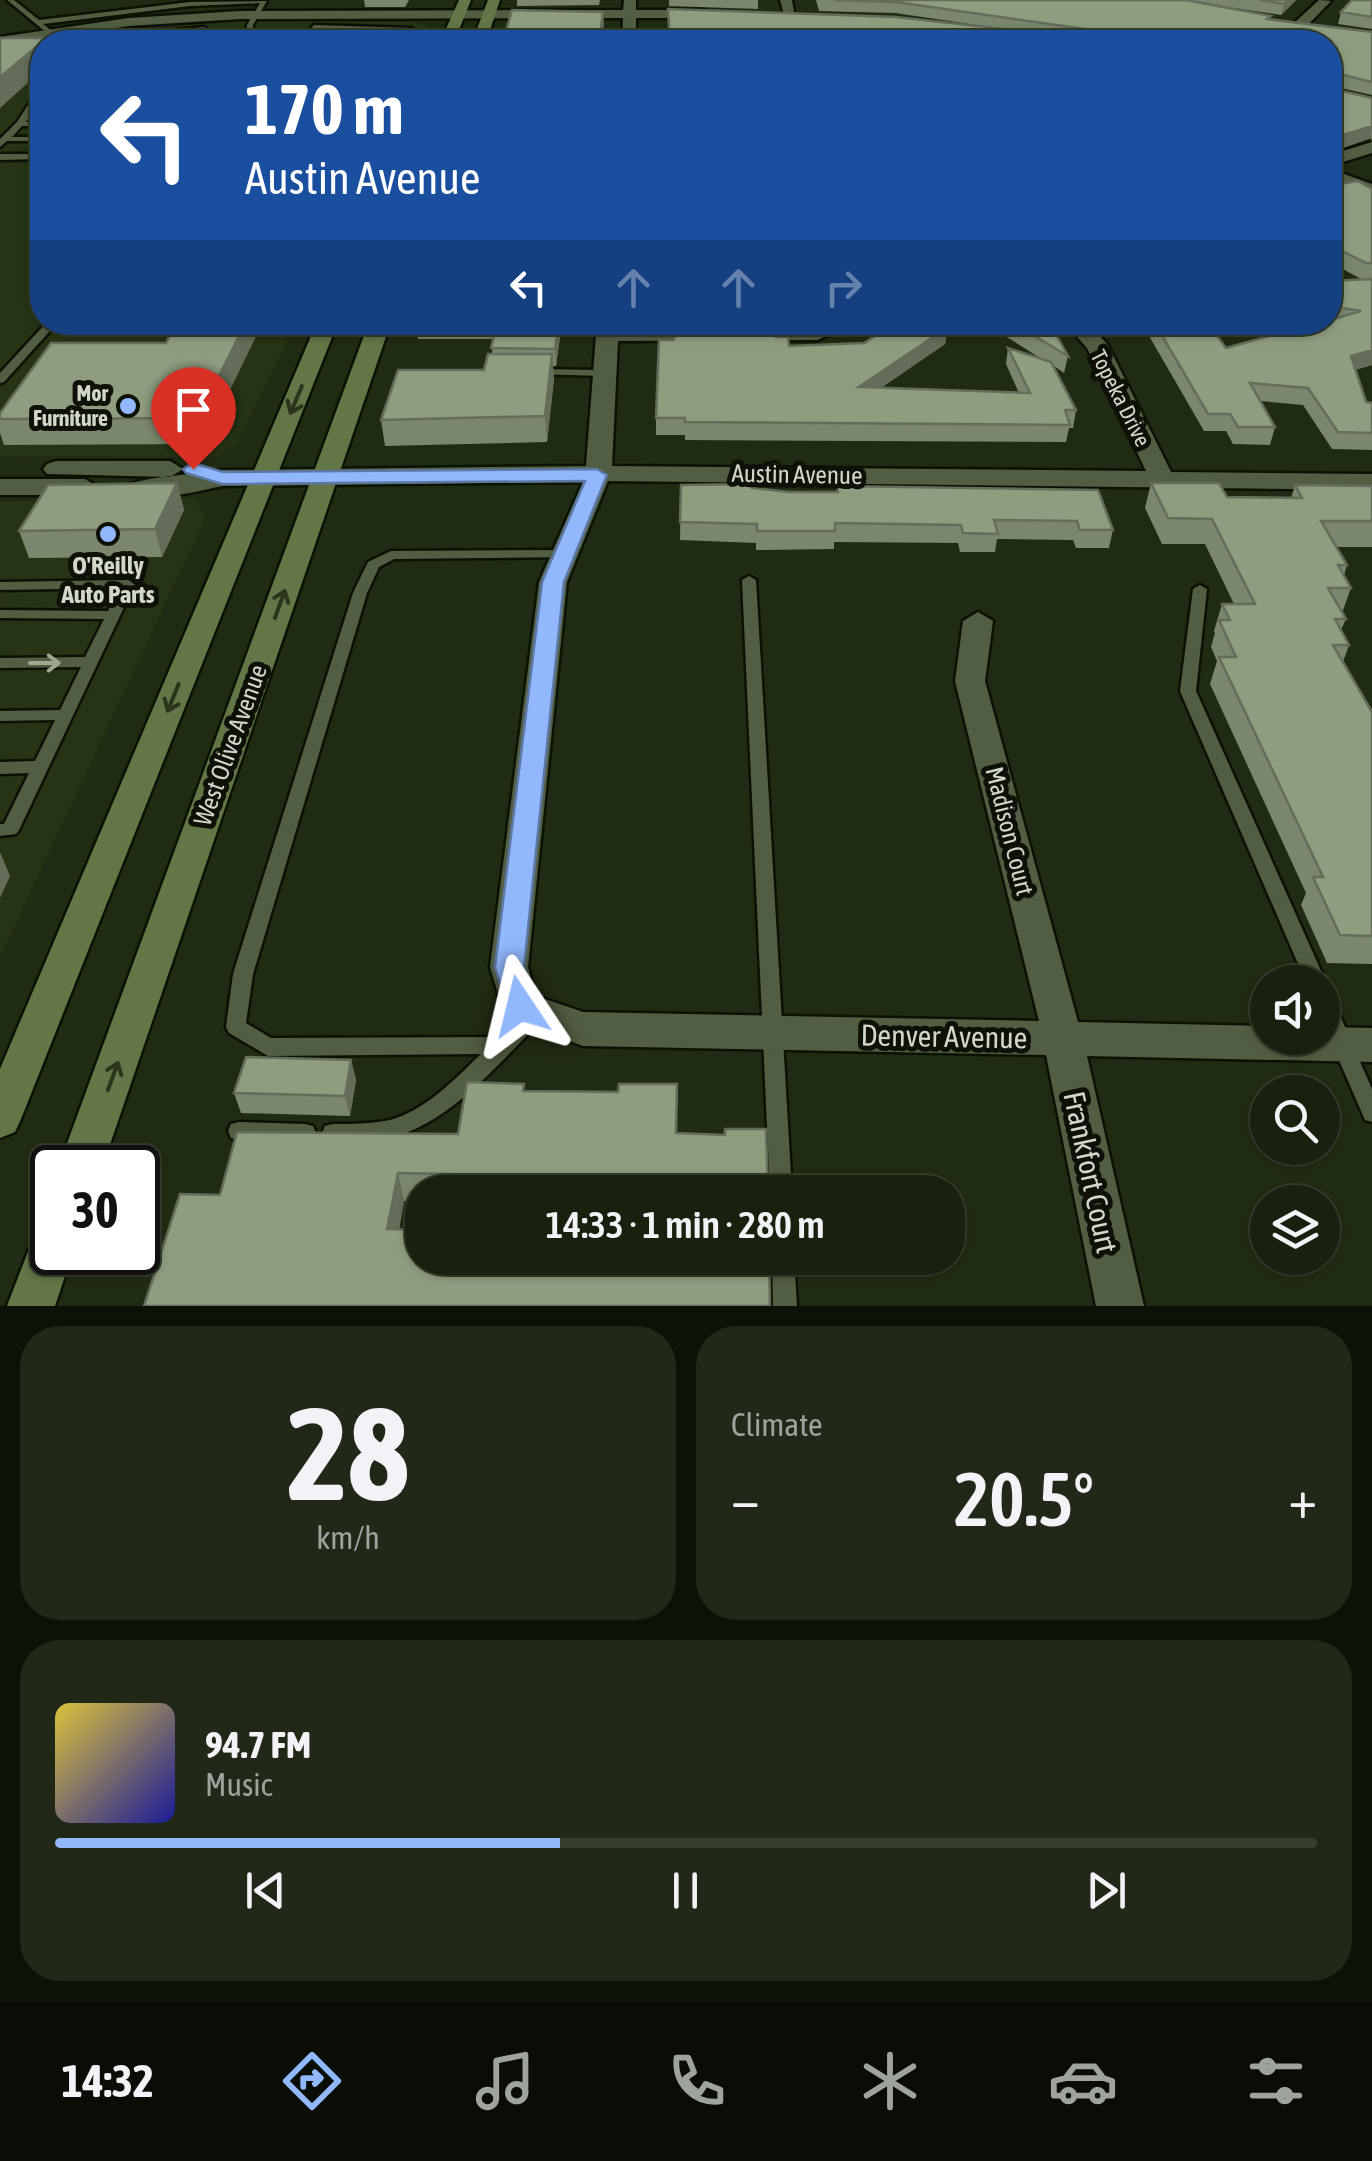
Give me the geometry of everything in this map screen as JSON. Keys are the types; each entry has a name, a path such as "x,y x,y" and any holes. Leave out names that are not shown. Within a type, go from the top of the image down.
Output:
{"main road":[{"path":"452,30 462,7"},
{"path":"0,1119 11,1068 323,335"},
{"name":"West Olive Avenue","path":"88,1145 375,335"},
{"path":"31,1306 42,1275"}],"street":[{"path":"786,0 784,15 808,16"},
{"path":"1298,27 1324,2"},
{"path":"101,30 263,5 630,7 728,14"},
{"path":"1279,24 1318,30"},
{"path":"0,41 30,39"},
{"path":"1342,157 1372,147"},
{"path":"1342,179 1372,190"},
{"path":"528,1010 510,967 553,582 597,475 607,335"},
{"name":"Topeka Drive","path":"1086,335 1096,346 1162,479"},
{"name":"Austin Avenue","path":"0,469 193,469 222,478"},
{"path":"0,479 58,469"},
{"name":"Austin Avenue","path":"0,487 183,486 222,478 597,475 1372,482"},
{"name":"Madison Court","path":"978,622 970,681 1063,1039"},
{"name":"Denver Avenue","path":"528,1010 583,1030 1358,1045"},
{"name":"Frankfort Court","path":"1063,1039 1120,1306"}],"lane":[{"path":"10,0 49,30"},
{"path":"40,22 151,8 263,5"},
{"path":"250,30 263,5"},
{"path":"312,30 411,30"},
{"path":"2,142 20,124 30,106"},
{"path":"20,124 30,124"},
{"path":"2,142 30,140"},
{"path":"0,157 30,157"},
{"path":"0,380 41,335"},
{"path":"514,372 604,373"},
{"path":"502,1045 268,1047 236,1027 243,974 360,593 373,565 391,555 562,554"},
{"path":"749,580 780,1175"},
{"path":"0,586 128,584 10,830 0,830"},
{"path":"1200,590 1188,691 1309,965"},
{"path":"0,614 113,615"},
{"path":"0,663 90,662"},
{"path":"0,716 65,714"},
{"path":"0,768 40,768"},
{"path":"239,1131 375,1132 406,1124 502,1045 528,1010"},
{"path":"1340,1021 1358,1045 1372,1113"},
{"path":"784,1275 785,1306"}],"shaded area":[{"path":"217,21 415,22 434,29 433,30 145,30"},
{"path":"30,46 30,335 290,335 236,444 215,457 0,456 0,52"},
{"path":"195,498 206,517 0,957 0,502"}],"building":[{"path":"834,0 1186,0 1271,16 1267,19 1372,32 1372,82 1342,75 1342,30 1092,30 896,2"},
{"path":"1352,0 1372,0 1372,17 1341,12"},
{"path":"668,9 896,17 1013,30 669,30"},
{"path":"512,10 603,12 601,30 506,30"},
{"path":"0,38 30,38 30,52 0,77"},
{"path":"1342,91 1372,98 1372,126 1342,136"},
{"path":"1358,181 1372,189 1372,263 1342,251 1342,184"},
{"path":"1372,279 1372,350 1351,356 1366,402 1372,403 1372,433 1338,432 1308,388 1250,383 1275,427 1238,427 1230,414 1208,414 1162,335 1216,335 1226,348 1273,335 1342,335 1342,317 1361,311 1342,308 1342,280"},
{"path":"170,335 240,335 198,418 0,419 0,413 51,343 166,343"},
{"path":"494,335 557,335 555,349 491,348"},
{"path":"674,335 776,335 788,337 789,346 864,343 877,335 936,335 859,387 1030,393 1008,348 1051,362 1076,410 1065,410 1070,425 685,422 685,418 656,418 659,340 674,340"},
{"path":"1033,335 1056,335 1068,356"},
{"path":"488,354 552,354 545,416 381,420 398,370 484,370"},
{"path":"177,483 155,529 19,531 48,485"},
{"path":"1151,483 1219,483 1227,497 1302,498 1295,485 1372,486 1372,521 1321,521 1347,565 1338,565 1351,588 1328,588 1346,619 1335,619 1349,645 1333,645 1372,712 1372,936 1340,935 1313,877 1323,877 1219,657 1236,657 1219,620 1230,620 1222,604 1255,604 1212,519 1168,518"},
{"path":"752,484 752,488 789,492 838,492 837,486 1098,490 1113,530 1080,530 1077,521 994,520 998,534 963,533 961,525 835,523 835,531 757,531 757,524 680,522 681,485"},
{"path":"246,1057 351,1060 345,1096 234,1093"},
{"path":"467,1082 524,1084 523,1091 618,1092 619,1084 677,1084 676,1133 725,1135 725,1129 766,1129 767,1175 398,1173 387,1229 405,1230 405,1275 769,1275 770,1306 144,1306 154,1275 160,1275 160,1256 180,1194 220,1195 237,1132 458,1134"}],"place":[{"name":"Mor Furniture","path":"128,406"},
{"name":"O'Reilly Auto Parts","path":"108,534"}],"route":[{"path":"193,469 222,478 597,475 588,503 559,559 553,582 510,967 520,1006"}]}
